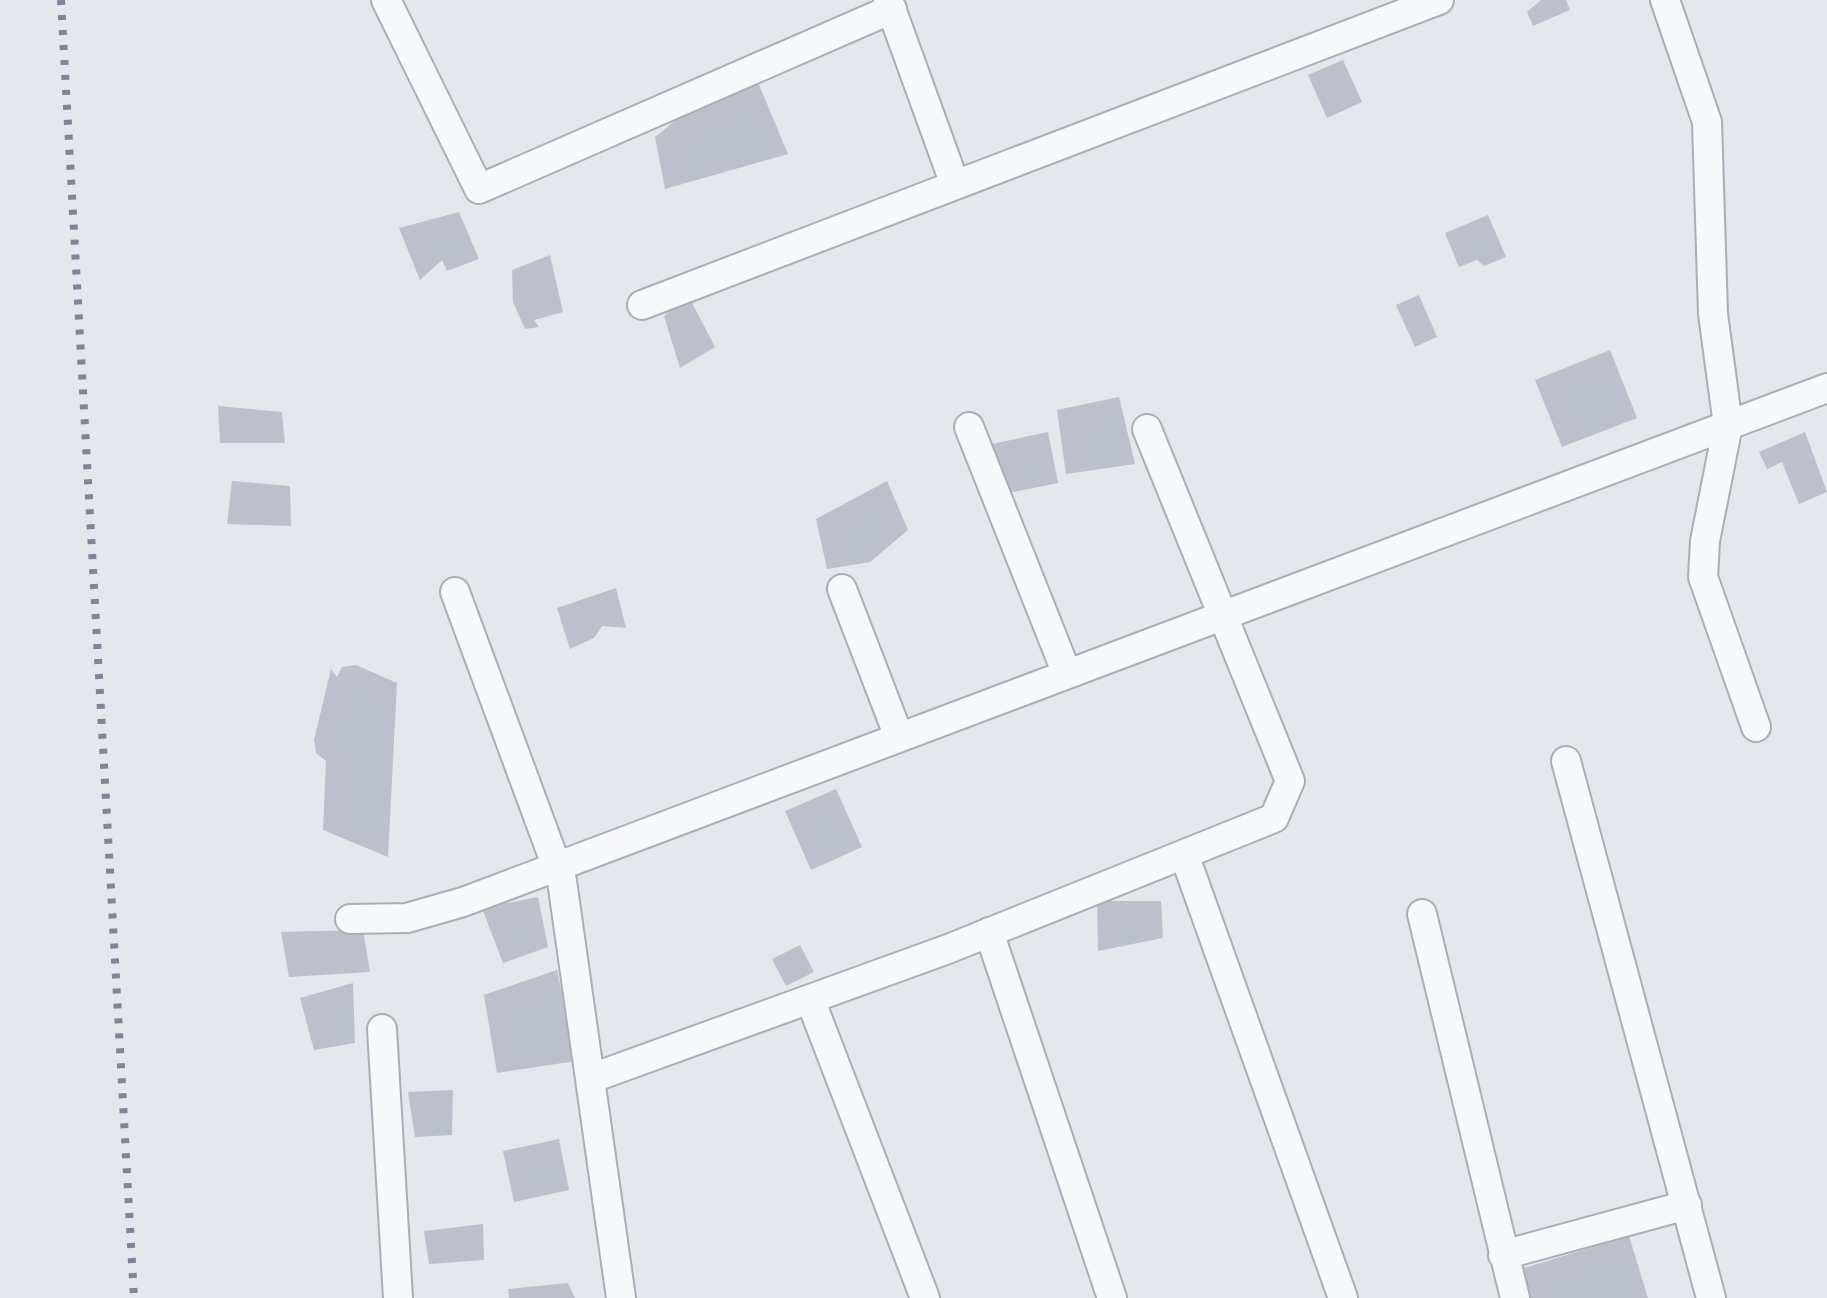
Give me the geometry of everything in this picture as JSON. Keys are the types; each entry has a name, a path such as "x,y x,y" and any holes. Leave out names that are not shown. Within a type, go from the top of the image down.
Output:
{"street":[{"path":"386,0 479,189 890,4 954,182"},
{"path":"642,305 954,182 1439,0"},
{"path":"1665,0 1708,122 1713,314 1728,425 1705,541 1703,577 1756,727"},
{"path":"350,919 407,918 557,866 1827,388"},
{"path":"968,427 1067,674"},
{"path":"592,1078 989,932 1274,818 1290,781 1147,429"},
{"path":"842,589 900,737"},
{"path":"456,592 557,866 592,1078 621,1298"},
{"path":"1566,761 1712,1298"},
{"path":"1184,854 1343,1298"},
{"path":"1422,914 1515,1298"},
{"path":"989,932 1112,1298"},
{"path":"810,999 925,1298"},
{"path":"382,1028 398,1298"},
{"path":"1503,1254 1686,1205"}],"building":[{"path":"1541,0 1566,0 1570,10 1533,26 1527,12"},
{"path":"1343,60 1362,102 1327,118 1308,75"},
{"path":"757,80 788,154 665,189 655,137 696,104"},
{"path":"459,212 479,259 447,271 442,260 420,280 399,228"},
{"path":"1488,215 1506,257 1484,266 1477,260 1459,267 1445,233"},
{"path":"550,255 563,312 534,320 539,327 525,329 513,302 512,270"},
{"path":"1419,295 1437,337 1415,347 1396,305"},
{"path":"689,297 715,347 680,368 664,316"},
{"path":"1610,350 1637,418 1562,447 1535,380"},
{"path":"1119,397 1135,464 1066,474 1057,410"},
{"path":"218,406 282,412 285,443 220,443"},
{"path":"1048,432 1058,483 1003,494 992,444"},
{"path":"1805,432 1827,492 1799,504 1782,462 1767,469 1759,452"},
{"path":"232,481 290,486 291,526 227,524"},
{"path":"887,481 908,530 870,562 827,569 816,519"},
{"path":"616,588 626,628 602,626 594,638 570,649 557,608"},
{"path":"356,665 397,683 388,857 323,830 326,761 316,753 314,740 331,669 337,677 342,667"},
{"path":"836,789 862,847 811,870 785,811"},
{"path":"538,897 548,947 503,963 482,908"},
{"path":"1097,901 1161,901 1163,938 1098,951"},
{"path":"363,930 370,972 289,977 281,932"},
{"path":"800,945 814,972 786,986 772,959"},
{"path":"557,970 576,1061 497,1073 484,995"},
{"path":"353,983 355,1043 314,1050 300,998"},
{"path":"453,1090 452,1135 415,1137 408,1092"},
{"path":"559,1139 569,1190 514,1202 503,1151"},
{"path":"483,1224 484,1260 429,1264 424,1231"},
{"path":"1629,1236 1648,1298 1526,1298 1517,1270"},
{"path":"568,1283 575,1298 509,1298 508,1289"}],"railway":[{"path":"61,0 134,1298"}]}
